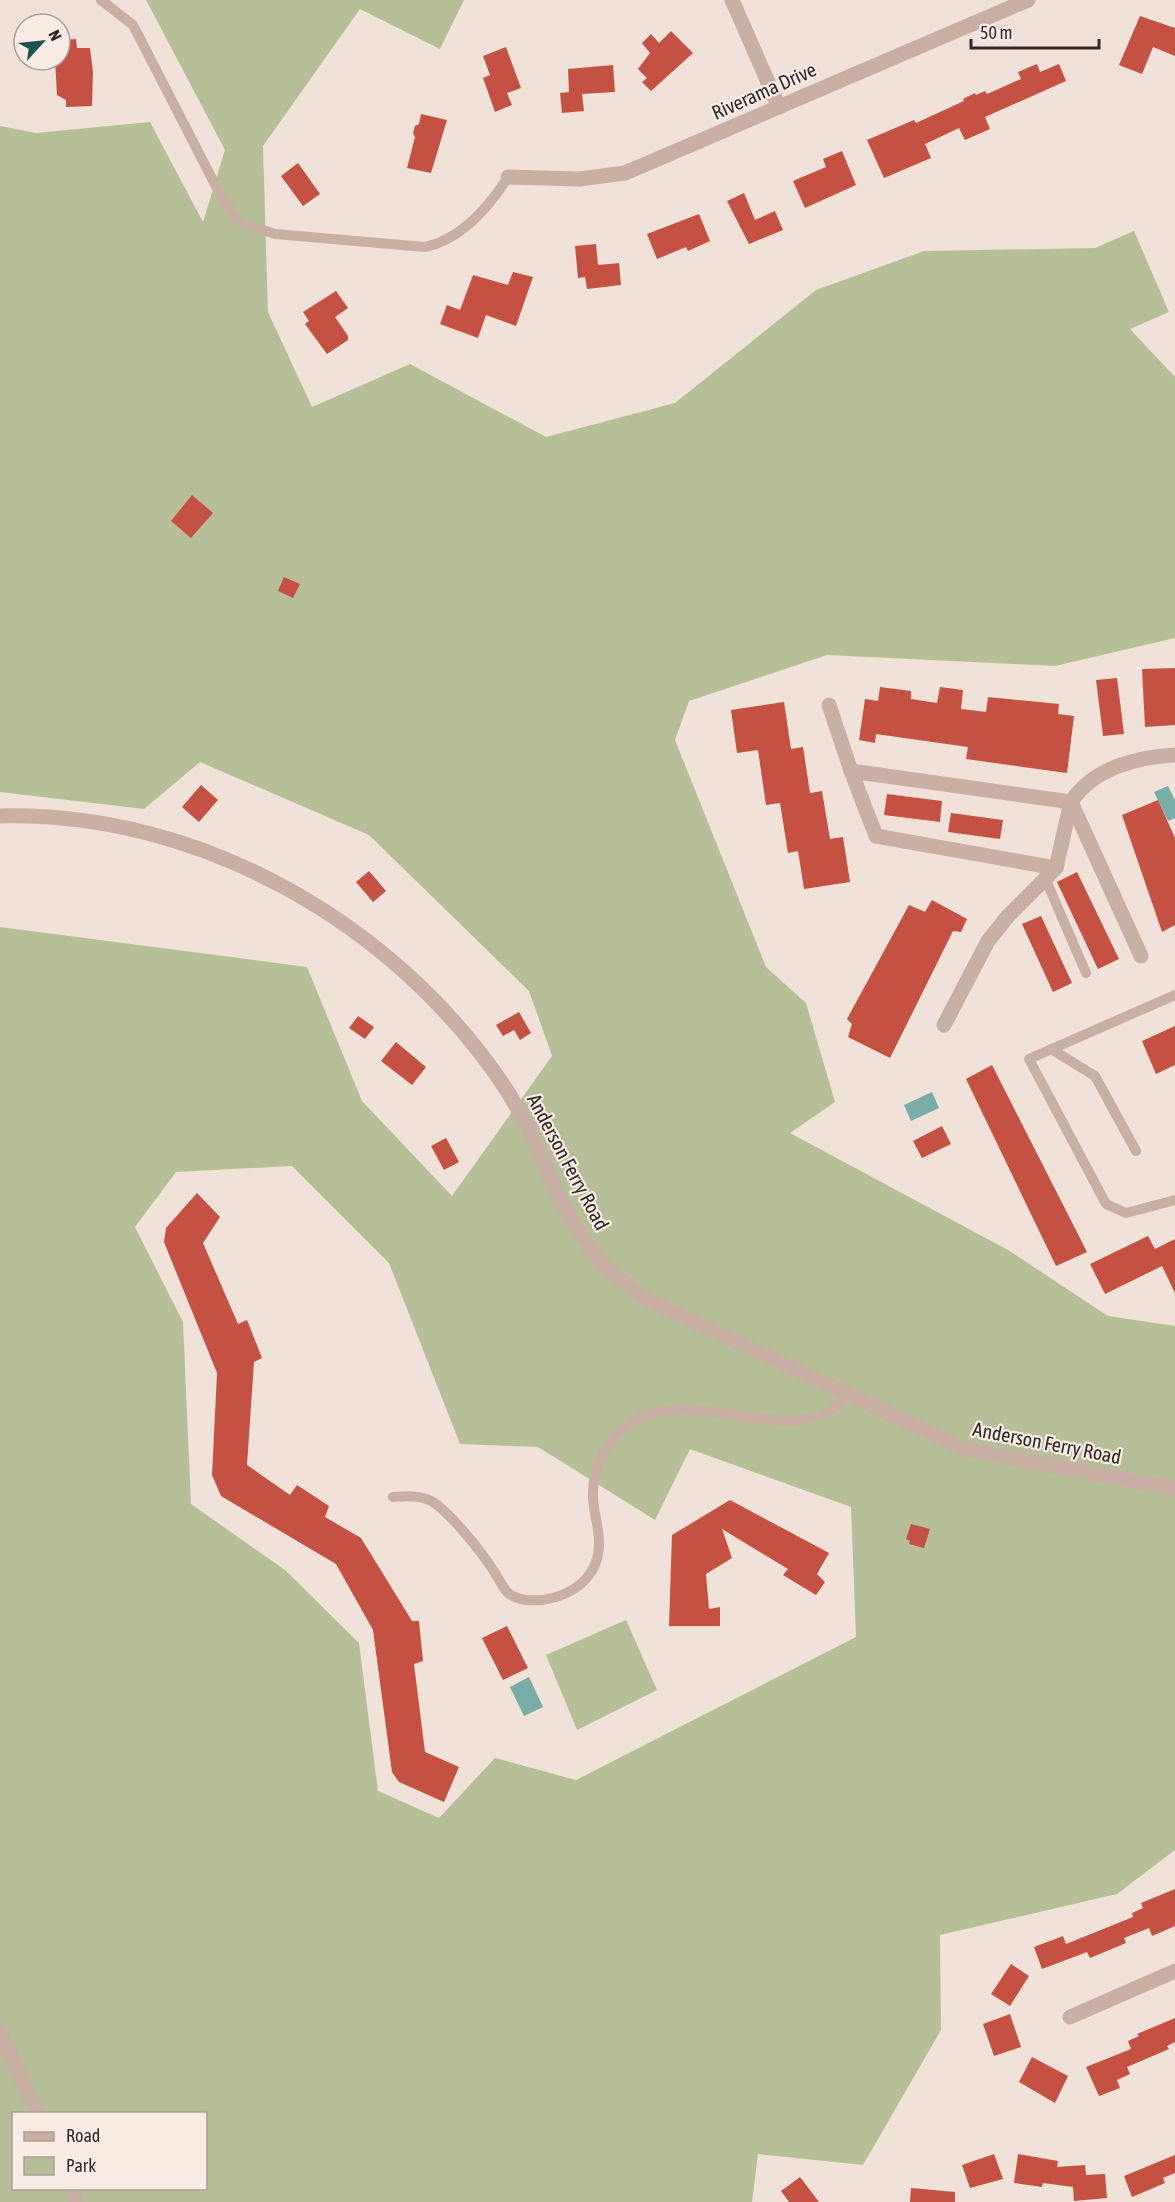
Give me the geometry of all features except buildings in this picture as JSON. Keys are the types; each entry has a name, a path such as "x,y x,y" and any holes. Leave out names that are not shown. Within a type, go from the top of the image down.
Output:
{"street":[{"path":"732,0 779,107"},
{"name":"Riverama Drive","path":"508,177 579,179 626,173 1028,0"},
{"path":"829,705 876,836 1051,873"},
{"path":"944,1025 988,941 1008,916 1051,873 1071,802 1087,785 1124,763 1139,758 1175,755"},
{"path":"851,771 1071,802"},
{"path":"1071,802 1141,956"},
{"name":"Anderson Ferry Road","path":"0,816 101,824 193,848 280,885 361,936 433,999 494,1072 507,1092 582,1236 612,1273 644,1298 964,1449 1175,1489"},
{"path":"1070,2017 1175,1971"},
{"path":"0,2033 37,2112"}],"lane":[{"path":"101,0 133,26 223,200 239,222 275,234 425,247 444,243 462,230 494,199 508,177"},
{"path":"1051,873 1086,973"},
{"path":"1175,995 1029,1059 1106,1204 1126,1213 1175,1200"},
{"path":"1052,1049 1095,1076 1137,1151"},
{"path":"393,1497 413,1496 432,1502 492,1568 508,1592 522,1600 542,1600 567,1594 584,1582 595,1568 599,1544 592,1489 599,1463 607,1446 620,1430 654,1414 680,1409 790,1420 811,1418 828,1412 848,1394"}],"green space":[{"path":"146,0 464,0 440,49 360,9 263,146 268,312 312,407 410,364 546,437 675,403 816,290 924,251 1095,248 1134,231 1169,312 1130,329 1175,377 1175,638 1055,666 827,655 689,701 675,740 766,967 806,1003 835,1102 790,1133 1008,1250 1108,1316 1175,1326 1175,1850 1117,1894 940,1935 941,2030 863,2165 758,2154 752,2202 0,2202 0,927 307,967 362,1101 452,1196 552,1056 529,991 369,835 200,762 144,809 0,792 0,126 36,133 150,122 203,222 225,150","holes":["292,1166 389,1263 460,1444 538,1447 655,1520 690,1449 851,1507 856,1637 576,1780 495,1758 439,1818 378,1791 359,1643 285,1570 191,1504 183,1322 135,1227 176,1172"]},
{"path":"626,1620 657,1690 577,1730 546,1655"}],"water":[{"path":"1168,786 1175,800 1175,818 1168,821 1154,792"},
{"path":"932,1092 939,1108 911,1121 904,1105"},
{"path":"529,1677 543,1707 524,1716 510,1687"}]}
